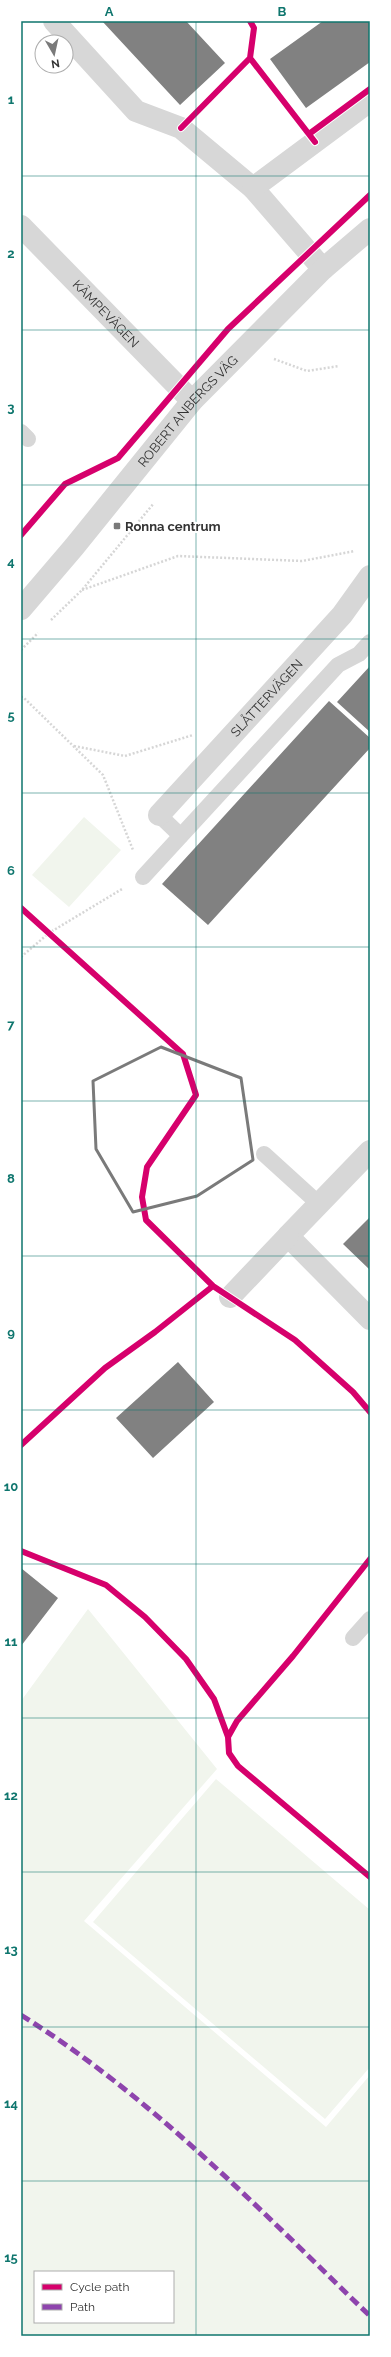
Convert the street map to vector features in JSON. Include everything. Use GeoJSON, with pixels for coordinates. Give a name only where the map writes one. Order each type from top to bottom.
{"type":"FeatureCollection","features":[{"type":"Feature","properties":{"kind":"street"},"geometry":{"type":"LineString","coordinates":[[54,21],[136,111],[181,128],[253,188],[323,269]]}},
{"type":"Feature","properties":{"kind":"street"},"geometry":{"type":"LineString","coordinates":[[253,188],[370,101]]}},
{"type":"Feature","properties":{"kind":"street","name":"KÄMPEVÄGEN"},"geometry":{"type":"LineString","coordinates":[[21,226],[192,400]]}},
{"type":"Feature","properties":{"kind":"street","name":"ROBERT ANBERGS VÄG"},"geometry":{"type":"LineString","coordinates":[[21,609],[74,547],[192,400],[249,341],[323,269],[370,229]]}},
{"type":"Feature","properties":{"kind":"street","name":"SLÅTTERVÄGEN"},"geometry":{"type":"LineString","coordinates":[[159,816],[342,615],[370,576]]}},
{"type":"Feature","properties":{"kind":"street"},"geometry":{"type":"LineString","coordinates":[[230,1298],[370,1151]]}},
{"type":"Feature","properties":{"kind":"street"},"geometry":{"type":"LineString","coordinates":[[288,1236],[370,1319]]}},
{"type":"Feature","properties":{"kind":"lane"},"geometry":{"type":"LineString","coordinates":[[143,877],[338,665],[359,654],[370,642]]}},
{"type":"Feature","properties":{"kind":"lane"},"geometry":{"type":"LineString","coordinates":[[159,816],[181,836]]}},
{"type":"Feature","properties":{"kind":"lane"},"geometry":{"type":"LineString","coordinates":[[264,1154],[319,1204]]}},
{"type":"Feature","properties":{"kind":"lane"},"geometry":{"type":"LineString","coordinates":[[354,1638],[370,1619]]}},
{"type":"Feature","properties":{"kind":"path"},"geometry":{"type":"LineString","coordinates":[[249,341],[276,361],[307,371],[339,366]]}},
{"type":"Feature","properties":{"kind":"path"},"geometry":{"type":"LineString","coordinates":[[49,623],[82,590],[154,503]]}},
{"type":"Feature","properties":{"kind":"path"},"geometry":{"type":"LineString","coordinates":[[82,590],[178,556],[302,561],[362,550]]}},
{"type":"Feature","properties":{"kind":"path"},"geometry":{"type":"LineString","coordinates":[[21,650],[43,628]]}},
{"type":"Feature","properties":{"kind":"path"},"geometry":{"type":"LineString","coordinates":[[21,697],[23,697],[103,775],[143,877],[49,933],[21,957]]}},
{"type":"Feature","properties":{"kind":"path"},"geometry":{"type":"LineString","coordinates":[[74,746],[126,756],[223,726],[238,729]]}},
{"type":"Feature","properties":{"kind":"path"},"geometry":{"type":"LineString","coordinates":[[44,928],[55,939]]}},
{"type":"Feature","properties":{"kind":"highlighted area"},"geometry":{"type":"Polygon","coordinates":[[[161,1047],[241,1078],[253,1160],[197,1196],[133,1212],[96,1149],[93,1081],[161,1047]]]}},
{"type":"Feature","properties":{"kind":"shaded area"},"geometry":{"type":"Polygon","coordinates":[[[84,817],[121,850],[69,907],[32,875],[84,817]]]}},
{"type":"Feature","properties":{"kind":"shaded area"},"geometry":{"type":"Polygon","coordinates":[[[88,1609],[217,1769],[84,1921],[326,2127],[370,2075],[370,2336],[21,2336],[21,1701],[88,1609]]]}},
{"type":"Feature","properties":{"kind":"shaded area"},"geometry":{"type":"Polygon","coordinates":[[[216,1779],[370,1910],[370,2067],[325,2119],[93,1922],[216,1779]]]}},
{"type":"Feature","properties":{"kind":"building"},"geometry":{"type":"Polygon","coordinates":[[[102,21],[186,21],[225,63],[180,105],[102,21]]]}},
{"type":"Feature","properties":{"kind":"building"},"geometry":{"type":"Polygon","coordinates":[[[323,21],[370,21],[370,62],[306,108],[270,59],[323,21]]]}},
{"type":"Feature","properties":{"kind":"building"},"geometry":{"type":"Polygon","coordinates":[[[370,666],[370,732],[337,702],[370,666]]]}},
{"type":"Feature","properties":{"kind":"building"},"geometry":{"type":"Polygon","coordinates":[[[329,701],[370,738],[370,748],[208,925],[162,884],[329,701]]]}},
{"type":"Feature","properties":{"kind":"building"},"geometry":{"type":"Polygon","coordinates":[[[370,1217],[370,1270],[343,1244],[370,1217]]]}},
{"type":"Feature","properties":{"kind":"building"},"geometry":{"type":"Polygon","coordinates":[[[178,1362],[214,1402],[153,1458],[116,1418],[178,1362]]]}},
{"type":"Feature","properties":{"kind":"building"},"geometry":{"type":"Polygon","coordinates":[[[21,1568],[58,1598],[21,1646],[21,1568]]]}},
{"type":"Feature","properties":{"kind":"marked path"},"geometry":{"type":"LineString","coordinates":[[21,2015],[69,2047],[160,2118],[246,2196],[370,2316]]}},
{"type":"Feature","properties":{"kind":"cycle path"},"geometry":{"type":"LineString","coordinates":[[250,21],[254,28],[250,58],[315,142]]}},
{"type":"Feature","properties":{"kind":"cycle path"},"geometry":{"type":"LineString","coordinates":[[181,128],[250,58]]}},
{"type":"Feature","properties":{"kind":"cycle path"},"geometry":{"type":"LineString","coordinates":[[309,134],[370,89]]}},
{"type":"Feature","properties":{"kind":"cycle path"},"geometry":{"type":"LineString","coordinates":[[21,535],[65,484],[118,458],[228,329],[370,195]]}},
{"type":"Feature","properties":{"kind":"cycle path"},"geometry":{"type":"LineString","coordinates":[[21,908],[183,1054],[196,1095],[147,1167],[142,1197],[146,1220],[213,1286],[295,1340],[353,1392],[370,1412]]}},
{"type":"Feature","properties":{"kind":"cycle path"},"geometry":{"type":"LineString","coordinates":[[21,1445],[105,1368],[155,1332],[213,1286]]}},
{"type":"Feature","properties":{"kind":"cycle path"},"geometry":{"type":"LineString","coordinates":[[21,1551],[106,1585],[145,1617],[186,1659],[214,1699],[228,1737]]}},
{"type":"Feature","properties":{"kind":"cycle path"},"geometry":{"type":"LineString","coordinates":[[370,1559],[293,1656],[237,1721],[228,1737],[229,1753],[238,1766],[370,1877]]}},
{"type":"Feature","properties":{"kind":"place","name":"Ronna centrum"},"geometry":{"type":"Point","coordinates":[117,526]}}]}
